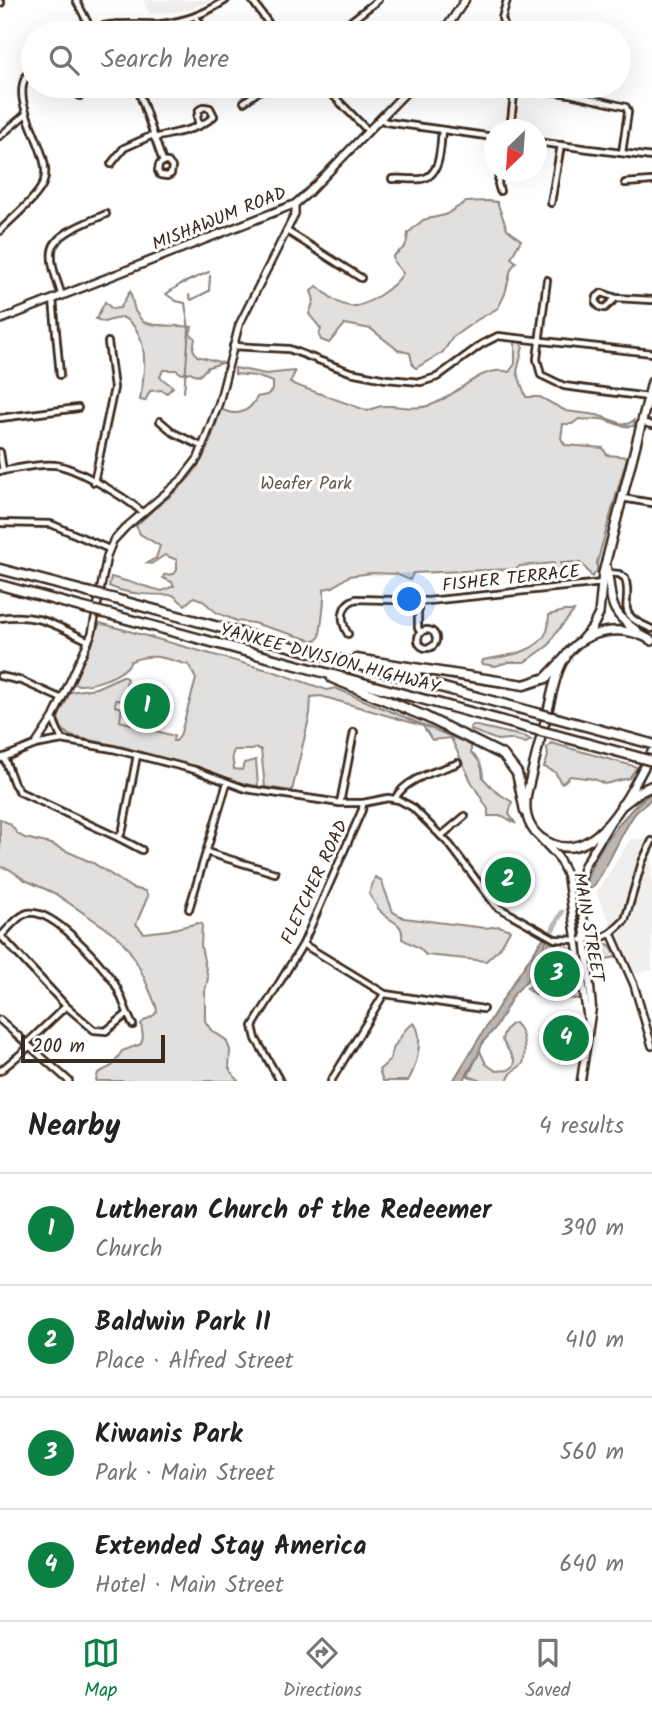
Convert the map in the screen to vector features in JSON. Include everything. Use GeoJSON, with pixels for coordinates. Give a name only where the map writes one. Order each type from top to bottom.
{"type":"FeatureCollection","features":[{"type":"Feature","properties":{"kind":"highway","name":"YANKEE DIVISION HIGHWAY"},"geometry":{"type":"LineString","coordinates":[[0,569],[652,744]]}},
{"type":"Feature","properties":{"kind":"highway","name":"YANKEE DIVISION HIGHWAY"},"geometry":{"type":"LineString","coordinates":[[0,585],[652,761]]}},
{"type":"Feature","properties":{"kind":"highway"},"geometry":{"type":"LineString","coordinates":[[299,649],[519,684],[534,683],[546,678],[565,658]]}},
{"type":"Feature","properties":{"kind":"highway"},"geometry":{"type":"LineString","coordinates":[[300,666],[396,704],[499,753],[512,763],[517,773],[525,811]]}},
{"type":"Feature","properties":{"kind":"highway"},"geometry":{"type":"LineString","coordinates":[[622,806],[639,792],[652,786]]}},
{"type":"Feature","properties":{"kind":"main road"},"geometry":{"type":"LineString","coordinates":[[452,21],[465,0]]}},
{"type":"Feature","properties":{"kind":"main road","name":"MISHAWUM ROAD"},"geometry":{"type":"LineString","coordinates":[[0,320],[295,204],[401,98]]}},
{"type":"Feature","properties":{"kind":"main road"},"geometry":{"type":"LineString","coordinates":[[652,382],[605,570],[598,617],[592,628],[565,658],[556,678],[532,769],[525,811],[529,824],[538,835],[559,846],[580,845],[594,838],[622,806],[652,752]]}},
{"type":"Feature","properties":{"kind":"main road"},"geometry":{"type":"LineString","coordinates":[[605,583],[619,615],[629,626],[650,640]]}},
{"type":"Feature","properties":{"kind":"main road"},"geometry":{"type":"LineString","coordinates":[[576,645],[597,634],[613,630],[630,632],[650,640]]}},
{"type":"Feature","properties":{"kind":"main road","name":"MAIN STREET"},"geometry":{"type":"LineString","coordinates":[[581,1081],[592,1003],[580,896],[581,873],[614,817]]}},
{"type":"Feature","properties":{"kind":"main road","name":"MAIN STREET"},"geometry":{"type":"LineString","coordinates":[[538,835],[558,857],[567,875],[589,1033]]}},
{"type":"Feature","properties":{"kind":"street"},"geometry":{"type":"LineString","coordinates":[[76,0],[87,21]]}},
{"type":"Feature","properties":{"kind":"street"},"geometry":{"type":"LineString","coordinates":[[177,21],[196,17],[226,0]]}},
{"type":"Feature","properties":{"kind":"street"},"geometry":{"type":"LineString","coordinates":[[252,0],[267,21]]}},
{"type":"Feature","properties":{"kind":"street"},"geometry":{"type":"LineString","coordinates":[[351,21],[378,0]]}},
{"type":"Feature","properties":{"kind":"street"},"geometry":{"type":"LineString","coordinates":[[503,21],[507,0]]}},
{"type":"Feature","properties":{"kind":"street"},"geometry":{"type":"LineString","coordinates":[[196,17],[198,21]]}},
{"type":"Feature","properties":{"kind":"street"},"geometry":{"type":"LineString","coordinates":[[0,231],[39,191],[45,178],[44,166],[22,98]]}},
{"type":"Feature","properties":{"kind":"street"},"geometry":{"type":"LineString","coordinates":[[141,98],[163,162]]}},
{"type":"Feature","properties":{"kind":"street"},"geometry":{"type":"LineString","coordinates":[[244,102],[250,98]]}},
{"type":"Feature","properties":{"kind":"street"},"geometry":{"type":"LineString","coordinates":[[336,98],[369,131]]}},
{"type":"Feature","properties":{"kind":"street"},"geometry":{"type":"LineString","coordinates":[[511,119],[514,98]]}},
{"type":"Feature","properties":{"kind":"street"},"geometry":{"type":"LineString","coordinates":[[587,98],[626,107],[628,110],[622,153]]}},
{"type":"Feature","properties":{"kind":"street"},"geometry":{"type":"LineString","coordinates":[[111,164],[125,147],[154,136],[199,126],[214,117],[214,111],[204,107],[199,110],[199,126]]}},
{"type":"Feature","properties":{"kind":"street"},"geometry":{"type":"LineString","coordinates":[[0,136],[26,114]]}},
{"type":"Feature","properties":{"kind":"street"},"geometry":{"type":"LineString","coordinates":[[381,119],[386,122],[484,135]]}},
{"type":"Feature","properties":{"kind":"street"},"geometry":{"type":"LineString","coordinates":[[392,179],[420,179],[431,174],[438,162],[442,130]]}},
{"type":"Feature","properties":{"kind":"street"},"geometry":{"type":"LineString","coordinates":[[547,143],[652,157]]}},
{"type":"Feature","properties":{"kind":"street"},"geometry":{"type":"LineString","coordinates":[[551,203],[561,145]]}},
{"type":"Feature","properties":{"kind":"street"},"geometry":{"type":"LineString","coordinates":[[625,183],[652,181]]}},
{"type":"Feature","properties":{"kind":"street"},"geometry":{"type":"LineString","coordinates":[[498,182],[500,191]]}},
{"type":"Feature","properties":{"kind":"street"},"geometry":{"type":"LineString","coordinates":[[35,745],[62,699],[89,641],[96,619],[109,549],[121,531],[181,480],[203,447],[224,386],[242,318],[296,212],[295,204]]}},
{"type":"Feature","properties":{"kind":"street"},"geometry":{"type":"LineString","coordinates":[[62,296],[51,255],[54,244],[60,237],[106,214]]}},
{"type":"Feature","properties":{"kind":"street"},"geometry":{"type":"LineString","coordinates":[[286,231],[361,278]]}},
{"type":"Feature","properties":{"kind":"street"},"geometry":{"type":"LineString","coordinates":[[547,280],[538,369],[541,375],[568,387],[648,397]]}},
{"type":"Feature","properties":{"kind":"street"},"geometry":{"type":"LineString","coordinates":[[616,298],[652,300]]}},
{"type":"Feature","properties":{"kind":"street"},"geometry":{"type":"LineString","coordinates":[[53,299],[60,375]]}},
{"type":"Feature","properties":{"kind":"street"},"geometry":{"type":"LineString","coordinates":[[233,346],[289,349],[351,372],[378,378],[421,382],[437,377],[494,337],[505,335],[652,353]]}},
{"type":"Feature","properties":{"kind":"street"},"geometry":{"type":"LineString","coordinates":[[94,482],[114,388],[108,342]]}},
{"type":"Feature","properties":{"kind":"street"},"geometry":{"type":"LineString","coordinates":[[0,418],[78,408]]}},
{"type":"Feature","properties":{"kind":"street"},"geometry":{"type":"LineString","coordinates":[[160,421],[174,433],[203,447]]}},
{"type":"Feature","properties":{"kind":"street"},"geometry":{"type":"LineString","coordinates":[[642,422],[652,425]]}},
{"type":"Feature","properties":{"kind":"street"},"geometry":{"type":"LineString","coordinates":[[0,452],[1,471],[55,465],[76,471],[143,513]]}},
{"type":"Feature","properties":{"kind":"street"},"geometry":{"type":"LineString","coordinates":[[622,498],[652,503]]}},
{"type":"Feature","properties":{"kind":"street"},"geometry":{"type":"LineString","coordinates":[[0,523],[51,524],[109,549]]}},
{"type":"Feature","properties":{"kind":"street"},"geometry":{"type":"LineString","coordinates":[[605,570],[625,578],[628,612],[636,621],[652,629]]}},
{"type":"Feature","properties":{"kind":"street","name":"FISHER TERRACE"},"geometry":{"type":"LineString","coordinates":[[348,634],[343,610],[351,600],[362,598],[418,601],[605,583]]}},
{"type":"Feature","properties":{"kind":"street","name":"FISHER TERRACE"},"geometry":{"type":"LineString","coordinates":[[418,601],[418,628],[421,633]]}},
{"type":"Feature","properties":{"kind":"street"},"geometry":{"type":"LineString","coordinates":[[0,618],[22,616],[40,619],[62,626],[89,641]]}},
{"type":"Feature","properties":{"kind":"street","name":"FISHER TERRACE"},"geometry":{"type":"LineString","coordinates":[[427,631],[434,634],[436,640],[433,646],[427,648],[421,645],[418,639],[421,633],[427,631]]}},
{"type":"Feature","properties":{"kind":"street"},"geometry":{"type":"LineString","coordinates":[[0,676],[22,681],[62,699]]}},
{"type":"Feature","properties":{"kind":"street"},"geometry":{"type":"LineString","coordinates":[[52,718],[62,740]]}},
{"type":"Feature","properties":{"kind":"street"},"geometry":{"type":"LineString","coordinates":[[340,803],[354,732]]}},
{"type":"Feature","properties":{"kind":"street"},"geometry":{"type":"LineString","coordinates":[[142,850],[20,792],[2,758],[35,745],[62,740],[198,771],[242,788],[340,803],[395,799],[412,807],[441,836],[496,906],[555,939],[586,939],[611,933],[625,920],[642,863],[652,841]]}},
{"type":"Feature","properties":{"kind":"street"},"geometry":{"type":"LineString","coordinates":[[119,838],[137,755]]}},
{"type":"Feature","properties":{"kind":"street"},"geometry":{"type":"LineString","coordinates":[[395,799],[409,784],[458,763]]}},
{"type":"Feature","properties":{"kind":"street"},"geometry":{"type":"LineString","coordinates":[[189,909],[227,783]]}},
{"type":"Feature","properties":{"kind":"street","name":"FLETCHER ROAD"},"geometry":{"type":"LineString","coordinates":[[280,1081],[256,1039],[253,1027],[303,944],[363,803]]}},
{"type":"Feature","properties":{"kind":"street"},"geometry":{"type":"LineString","coordinates":[[441,836],[466,816]]}},
{"type":"Feature","properties":{"kind":"street"},"geometry":{"type":"LineString","coordinates":[[206,852],[275,873]]}},
{"type":"Feature","properties":{"kind":"street"},"geometry":{"type":"LineString","coordinates":[[127,1014],[108,1030],[94,1030],[66,1006],[0,936],[29,913],[43,916],[60,925],[113,981],[133,1025]]}},
{"type":"Feature","properties":{"kind":"street"},"geometry":{"type":"LineString","coordinates":[[611,933],[634,985],[652,1046]]}},
{"type":"Feature","properties":{"kind":"street"},"geometry":{"type":"LineString","coordinates":[[303,944],[384,994],[483,1009]]}},
{"type":"Feature","properties":{"kind":"street"},"geometry":{"type":"LineString","coordinates":[[331,1081],[384,994]]}},
{"type":"Feature","properties":{"kind":"street"},"geometry":{"type":"LineString","coordinates":[[0,1071],[66,1006]]}},
{"type":"Feature","properties":{"kind":"street"},"geometry":{"type":"LineString","coordinates":[[0,1020],[69,1081]]}},
{"type":"Feature","properties":{"kind":"shaded area"},"geometry":{"type":"Polygon","coordinates":[[[143,0],[213,0],[189,10],[150,14],[143,0]]]}},
{"type":"Feature","properties":{"kind":"shaded area"},"geometry":{"type":"Polygon","coordinates":[[[652,795],[649,801],[636,812],[628,824],[592,888],[587,888],[587,878],[592,866],[609,837],[631,810],[652,795]]]}},
{"type":"Feature","properties":{"kind":"shaded area"},"geometry":{"type":"Polygon","coordinates":[[[652,833],[652,970],[635,973],[596,893],[631,838],[647,840],[652,833]]]}},
{"type":"Feature","properties":{"kind":"shaded area"},"geometry":{"type":"Polygon","coordinates":[[[544,937],[547,939],[535,972],[514,994],[496,1027],[483,1042],[463,1081],[453,1081],[513,983],[544,937]]]}},
{"type":"Feature","properties":{"kind":"green space"},"geometry":{"type":"Polygon","coordinates":[[[466,202],[497,202],[507,229],[521,240],[511,258],[516,262],[511,269],[505,294],[498,308],[453,337],[443,352],[416,368],[410,353],[398,350],[371,329],[345,324],[329,343],[321,340],[321,329],[309,314],[314,300],[311,291],[317,286],[344,305],[363,304],[387,290],[403,273],[394,262],[393,256],[405,247],[408,233],[423,220],[445,215],[466,202]]]}},
{"type":"Feature","properties":{"kind":"green space"},"geometry":{"type":"Polygon","coordinates":[[[130,291],[135,311],[143,322],[192,327],[190,334],[195,338],[193,349],[197,356],[223,363],[208,367],[199,376],[190,372],[182,374],[176,370],[163,370],[160,377],[173,387],[167,393],[161,390],[150,391],[145,401],[140,400],[144,354],[138,332],[122,317],[104,322],[96,319],[105,302],[112,309],[120,308],[130,291]]]}},
{"type":"Feature","properties":{"kind":"green space","name":"Weafer Park"},"geometry":{"type":"Polygon","coordinates":[[[517,339],[523,346],[517,372],[526,397],[540,397],[566,411],[597,415],[620,423],[628,424],[634,420],[634,426],[618,425],[600,419],[579,419],[572,424],[563,424],[561,438],[565,445],[603,448],[607,455],[627,457],[597,571],[592,577],[581,563],[574,562],[561,563],[560,577],[556,583],[553,581],[554,563],[520,566],[516,569],[413,573],[410,580],[396,574],[349,576],[333,587],[324,589],[320,636],[317,640],[237,621],[217,613],[202,600],[194,597],[185,605],[173,595],[133,593],[109,586],[111,577],[162,591],[174,586],[163,578],[164,575],[174,574],[177,560],[165,555],[151,564],[147,563],[156,558],[160,546],[140,534],[136,526],[195,471],[208,446],[221,409],[232,413],[242,412],[250,407],[257,397],[267,395],[273,389],[273,382],[256,376],[235,374],[235,368],[266,374],[294,371],[290,383],[368,411],[383,406],[415,408],[441,401],[469,382],[489,373],[509,372],[515,364],[517,339]]]}},
{"type":"Feature","properties":{"kind":"green space"},"geometry":{"type":"Polygon","coordinates":[[[574,611],[549,645],[531,658],[524,662],[495,666],[482,664],[483,660],[519,653],[536,645],[547,631],[549,615],[574,611]]]}},
{"type":"Feature","properties":{"kind":"green space"},"geometry":{"type":"Polygon","coordinates":[[[100,623],[275,672],[327,690],[335,688],[471,745],[471,753],[480,764],[483,778],[495,791],[512,802],[509,814],[516,824],[503,816],[488,816],[488,809],[472,783],[451,738],[432,740],[423,726],[321,696],[311,697],[310,714],[292,791],[265,787],[261,750],[257,748],[234,750],[232,756],[234,769],[242,770],[244,763],[256,760],[258,786],[239,783],[196,766],[70,736],[62,729],[58,718],[70,692],[96,688],[123,676],[127,679],[123,701],[116,700],[115,706],[122,708],[120,721],[174,736],[173,741],[176,741],[180,736],[196,679],[189,665],[160,657],[147,657],[131,661],[121,671],[105,680],[73,684],[100,623]]]}},
{"type":"Feature","properties":{"kind":"green space"},"geometry":{"type":"Polygon","coordinates":[[[473,725],[531,740],[526,743],[510,739],[497,740],[471,730],[473,725]]]}},
{"type":"Feature","properties":{"kind":"green space"},"geometry":{"type":"Polygon","coordinates":[[[551,743],[637,767],[629,778],[605,784],[594,779],[570,776],[561,783],[555,772],[544,767],[548,756],[547,748],[551,743]]]}},
{"type":"Feature","properties":{"kind":"green space"},"geometry":{"type":"Polygon","coordinates":[[[0,819],[25,838],[51,844],[93,863],[132,888],[145,891],[148,896],[136,924],[144,933],[202,924],[201,947],[208,978],[205,1021],[211,1030],[226,1040],[230,1050],[229,1068],[238,1081],[96,1081],[98,1073],[112,1066],[122,1051],[141,1044],[141,1024],[155,1014],[156,1006],[135,959],[116,935],[54,893],[25,880],[9,869],[0,867],[0,819]]]}},
{"type":"Feature","properties":{"kind":"green space"},"geometry":{"type":"Polygon","coordinates":[[[375,877],[381,880],[393,912],[404,918],[485,928],[499,926],[510,930],[500,948],[486,961],[426,955],[402,939],[400,926],[383,914],[369,894],[375,877]]]}},
{"type":"Feature","properties":{"kind":"green space"},"geometry":{"type":"Polygon","coordinates":[[[549,942],[571,950],[581,999],[544,997],[527,988],[534,984],[549,942]]]}},
{"type":"Feature","properties":{"kind":"green space"},"geometry":{"type":"Polygon","coordinates":[[[607,944],[617,957],[591,962],[590,952],[593,946],[607,944]]]}},
{"type":"Feature","properties":{"kind":"green space"},"geometry":{"type":"Polygon","coordinates":[[[414,1023],[419,1044],[408,1081],[383,1081],[379,1070],[389,1061],[394,1047],[406,1029],[414,1023]]]}},
{"type":"Feature","properties":{"kind":"green space"},"geometry":{"type":"Polygon","coordinates":[[[515,1023],[524,1042],[523,1064],[512,1072],[507,1081],[482,1081],[468,1076],[480,1051],[486,1064],[496,1071],[508,1070],[514,1066],[515,1061],[502,1040],[506,1030],[515,1023]]]}},
{"type":"Feature","properties":{"kind":"waterway"},"geometry":{"type":"LineString","coordinates":[[184,392],[189,329],[185,303],[166,294],[209,272]]}},
{"type":"Feature","properties":{"kind":"waterway"},"geometry":{"type":"LineString","coordinates":[[189,295],[191,300],[209,291],[210,276]]}},
{"type":"Feature","properties":{"kind":"waterway"},"geometry":{"type":"LineString","coordinates":[[553,929],[562,912]]}},
{"type":"Feature","properties":{"kind":"place","name":"Lutheran Church of the Redeemer"},"geometry":{"type":"Point","coordinates":[147,706]}},
{"type":"Feature","properties":{"kind":"place","name":"Baldwin Park II"},"geometry":{"type":"Point","coordinates":[508,880]}},
{"type":"Feature","properties":{"kind":"place","name":"Kiwanis Park"},"geometry":{"type":"Point","coordinates":[557,974]}},
{"type":"Feature","properties":{"kind":"place","name":"Extended Stay America"},"geometry":{"type":"Point","coordinates":[566,1038]}}]}
